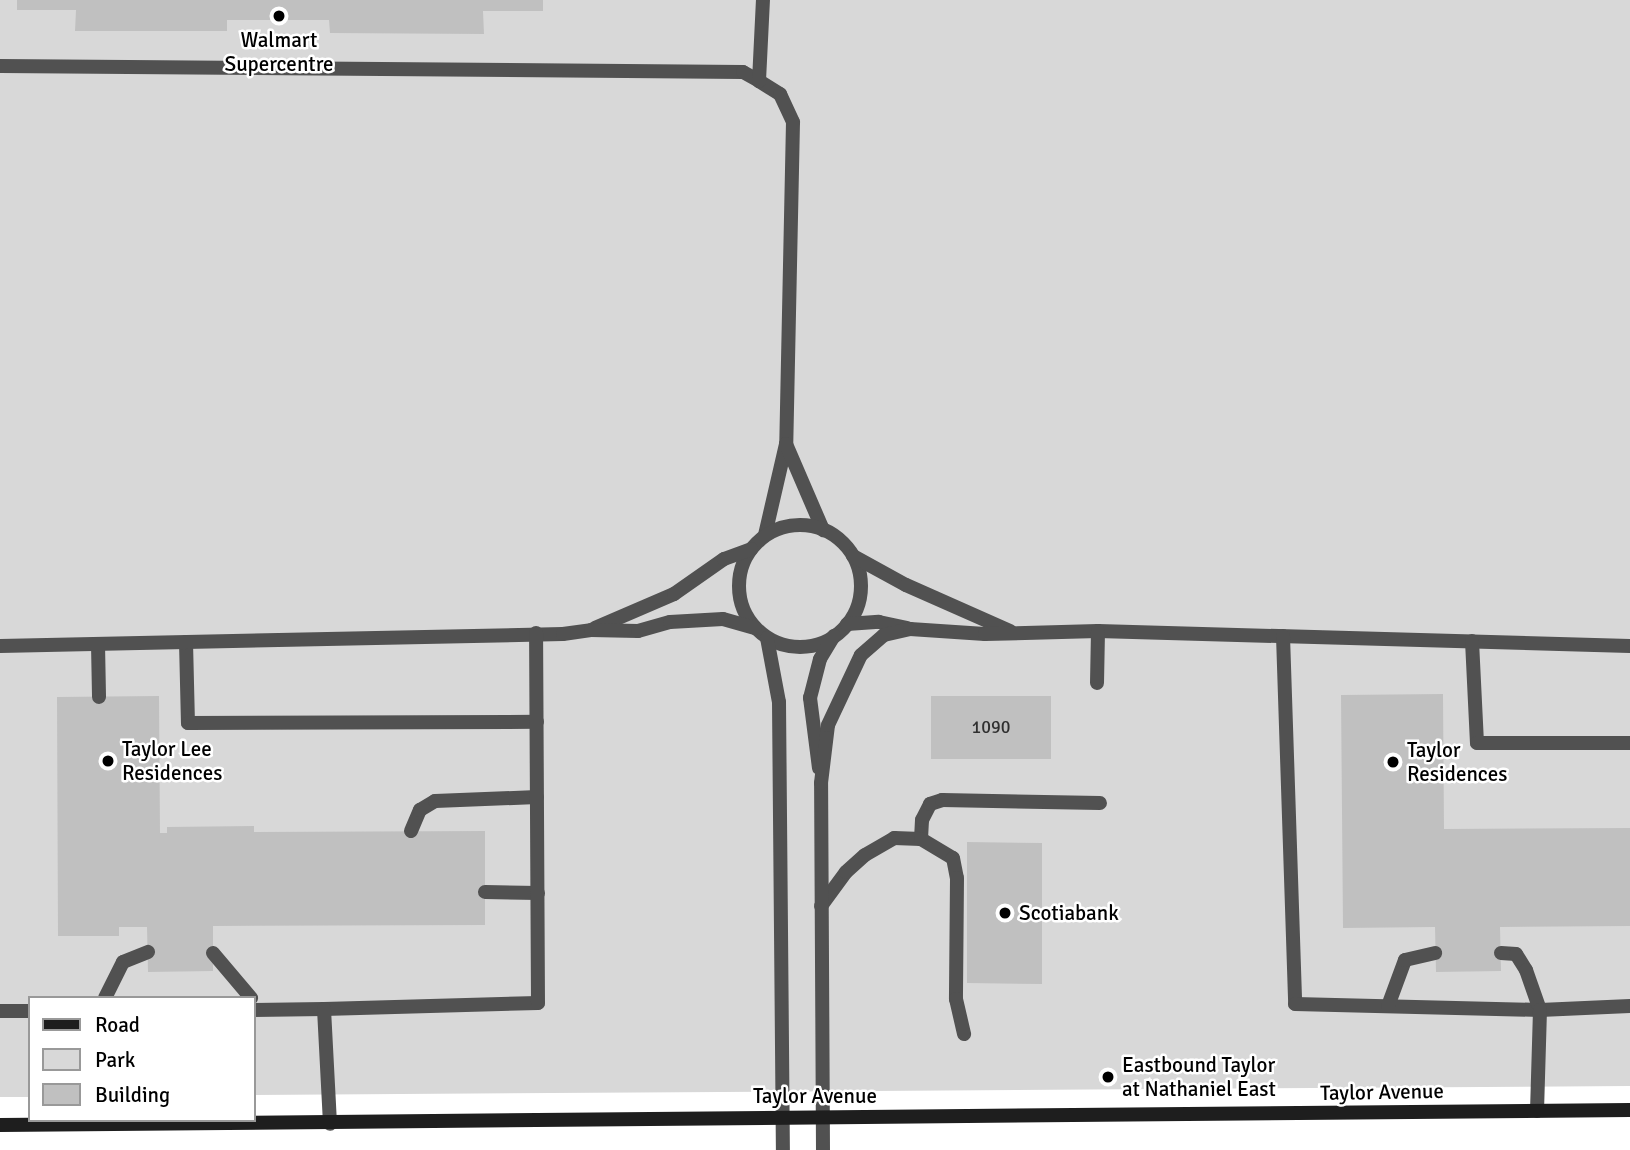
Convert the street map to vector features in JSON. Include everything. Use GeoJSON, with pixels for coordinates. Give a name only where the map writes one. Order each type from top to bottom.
{"type":"FeatureCollection","features":[{"type":"Feature","properties":{"kind":"main road","name":"Taylor Avenue"},"geometry":{"type":"LineString","coordinates":[[0,1125],[1630,1111]]}},
{"type":"Feature","properties":{"kind":"lane"},"geometry":{"type":"LineString","coordinates":[[759,81],[763,0]]}},
{"type":"Feature","properties":{"kind":"lane"},"geometry":{"type":"LineString","coordinates":[[0,66],[743,72],[759,81],[780,94],[793,122],[786,444],[765,535]]}},
{"type":"Feature","properties":{"kind":"lane"},"geometry":{"type":"LineString","coordinates":[[786,444],[823,530]]}},
{"type":"Feature","properties":{"kind":"lane"},"geometry":{"type":"LineString","coordinates":[[821,783],[810,698],[820,659],[834,636],[854,614],[860,595],[860,575],[853,556],[841,541],[823,530],[794,526],[765,535],[751,549],[741,567],[738,587],[742,607],[755,628],[767,638],[785,646],[806,647],[834,636]]}},
{"type":"Feature","properties":{"kind":"lane"},"geometry":{"type":"LineString","coordinates":[[591,630],[674,594],[724,559],[751,549]]}},
{"type":"Feature","properties":{"kind":"lane"},"geometry":{"type":"LineString","coordinates":[[853,556],[906,585],[1011,631]]}},
{"type":"Feature","properties":{"kind":"lane"},"geometry":{"type":"LineString","coordinates":[[0,646],[591,630],[638,631],[670,622],[723,619],[755,628]]}},
{"type":"Feature","properties":{"kind":"lane"},"geometry":{"type":"LineString","coordinates":[[847,624],[879,622],[910,629],[985,634],[1011,631],[1098,631],[1630,646]]}},
{"type":"Feature","properties":{"kind":"lane"},"geometry":{"type":"LineString","coordinates":[[823,1150],[821,783],[828,725],[861,655],[884,635],[910,629]]}},
{"type":"Feature","properties":{"kind":"lane"},"geometry":{"type":"LineString","coordinates":[[1097,683],[1098,631]]}},
{"type":"Feature","properties":{"kind":"lane"},"geometry":{"type":"LineString","coordinates":[[256,1004],[324,1009],[538,1003],[536,633]]}},
{"type":"Feature","properties":{"kind":"lane"},"geometry":{"type":"LineString","coordinates":[[1283,636],[1295,1004],[1540,1010],[1630,1006]]}},
{"type":"Feature","properties":{"kind":"lane"},"geometry":{"type":"LineString","coordinates":[[767,638],[779,702],[783,1150]]}},
{"type":"Feature","properties":{"kind":"lane"},"geometry":{"type":"LineString","coordinates":[[1472,641],[1477,743],[1630,743]]}},
{"type":"Feature","properties":{"kind":"lane"},"geometry":{"type":"LineString","coordinates":[[186,642],[188,723],[537,722]]}},
{"type":"Feature","properties":{"kind":"lane"},"geometry":{"type":"LineString","coordinates":[[98,644],[99,697]]}},
{"type":"Feature","properties":{"kind":"lane"},"geometry":{"type":"LineString","coordinates":[[411,831],[420,810],[435,801],[537,797]]}},
{"type":"Feature","properties":{"kind":"lane"},"geometry":{"type":"LineString","coordinates":[[921,839],[922,820],[930,804],[942,800],[1100,803]]}},
{"type":"Feature","properties":{"kind":"lane"},"geometry":{"type":"LineString","coordinates":[[821,905],[846,872],[865,855],[894,838],[921,839],[953,859],[957,878],[956,999],[964,1034]]}},
{"type":"Feature","properties":{"kind":"lane"},"geometry":{"type":"LineString","coordinates":[[485,892],[538,893]]}},
{"type":"Feature","properties":{"kind":"lane"},"geometry":{"type":"LineString","coordinates":[[106,996],[123,962],[148,953]]}},
{"type":"Feature","properties":{"kind":"lane"},"geometry":{"type":"LineString","coordinates":[[213,953],[248,996]]}},
{"type":"Feature","properties":{"kind":"lane"},"geometry":{"type":"LineString","coordinates":[[1388,1006],[1405,960],[1435,953]]}},
{"type":"Feature","properties":{"kind":"lane"},"geometry":{"type":"LineString","coordinates":[[1501,954],[1516,954],[1526,970],[1540,1010],[1537,1111]]}},
{"type":"Feature","properties":{"kind":"lane"},"geometry":{"type":"LineString","coordinates":[[324,1009],[330,1124]]}},
{"type":"Feature","properties":{"kind":"lane"},"geometry":{"type":"LineString","coordinates":[[0,1011],[28,1011]]}},
{"type":"Feature","properties":{"kind":"green space"},"geometry":{"type":"Polygon","coordinates":[[[0,0],[1630,0],[1630,1086],[256,1095],[256,996],[28,996],[28,1097],[0,1097],[0,0]]]}},
{"type":"Feature","properties":{"kind":"building","name":"Walmart Supercentre"},"geometry":{"type":"Polygon","coordinates":[[[17,0],[543,0],[543,11],[483,11],[484,34],[330,33],[329,20],[227,20],[227,31],[75,31],[76,10],[17,10],[17,0]]]}},
{"type":"Feature","properties":{"kind":"building","name":"Taylor Residences"},"geometry":{"type":"Polygon","coordinates":[[[1443,694],[1444,829],[1630,828],[1630,926],[1500,927],[1501,971],[1436,972],[1435,927],[1343,928],[1341,695],[1443,694]]]}},
{"type":"Feature","properties":{"kind":"building","name":"Taylor Lee Residences"},"geometry":{"type":"Polygon","coordinates":[[[159,696],[160,833],[167,833],[167,827],[254,826],[254,832],[485,831],[485,925],[213,926],[213,971],[148,972],[147,927],[119,927],[119,936],[58,936],[57,697],[159,696]]]}},
{"type":"Feature","properties":{"kind":"building"},"geometry":{"type":"Polygon","coordinates":[[[931,696],[1051,696],[1051,759],[931,759],[931,696]]]}},
{"type":"Feature","properties":{"kind":"building","name":"Scotiabank"},"geometry":{"type":"Polygon","coordinates":[[[967,842],[1042,843],[1042,984],[967,983],[967,842]]]}},
{"type":"Feature","properties":{"kind":"place","name":"Walmart Supercentre"},"geometry":{"type":"Point","coordinates":[279,16]}},
{"type":"Feature","properties":{"kind":"place","name":"Taylor Lee Residences"},"geometry":{"type":"Point","coordinates":[108,761]}},
{"type":"Feature","properties":{"kind":"place","name":"Taylor Residences"},"geometry":{"type":"Point","coordinates":[1393,762]}},
{"type":"Feature","properties":{"kind":"place","name":"Scotiabank"},"geometry":{"type":"Point","coordinates":[1005,913]}},
{"type":"Feature","properties":{"kind":"place","name":"Eastbound Taylor at Nathaniel East"},"geometry":{"type":"Point","coordinates":[1108,1077]}}]}
